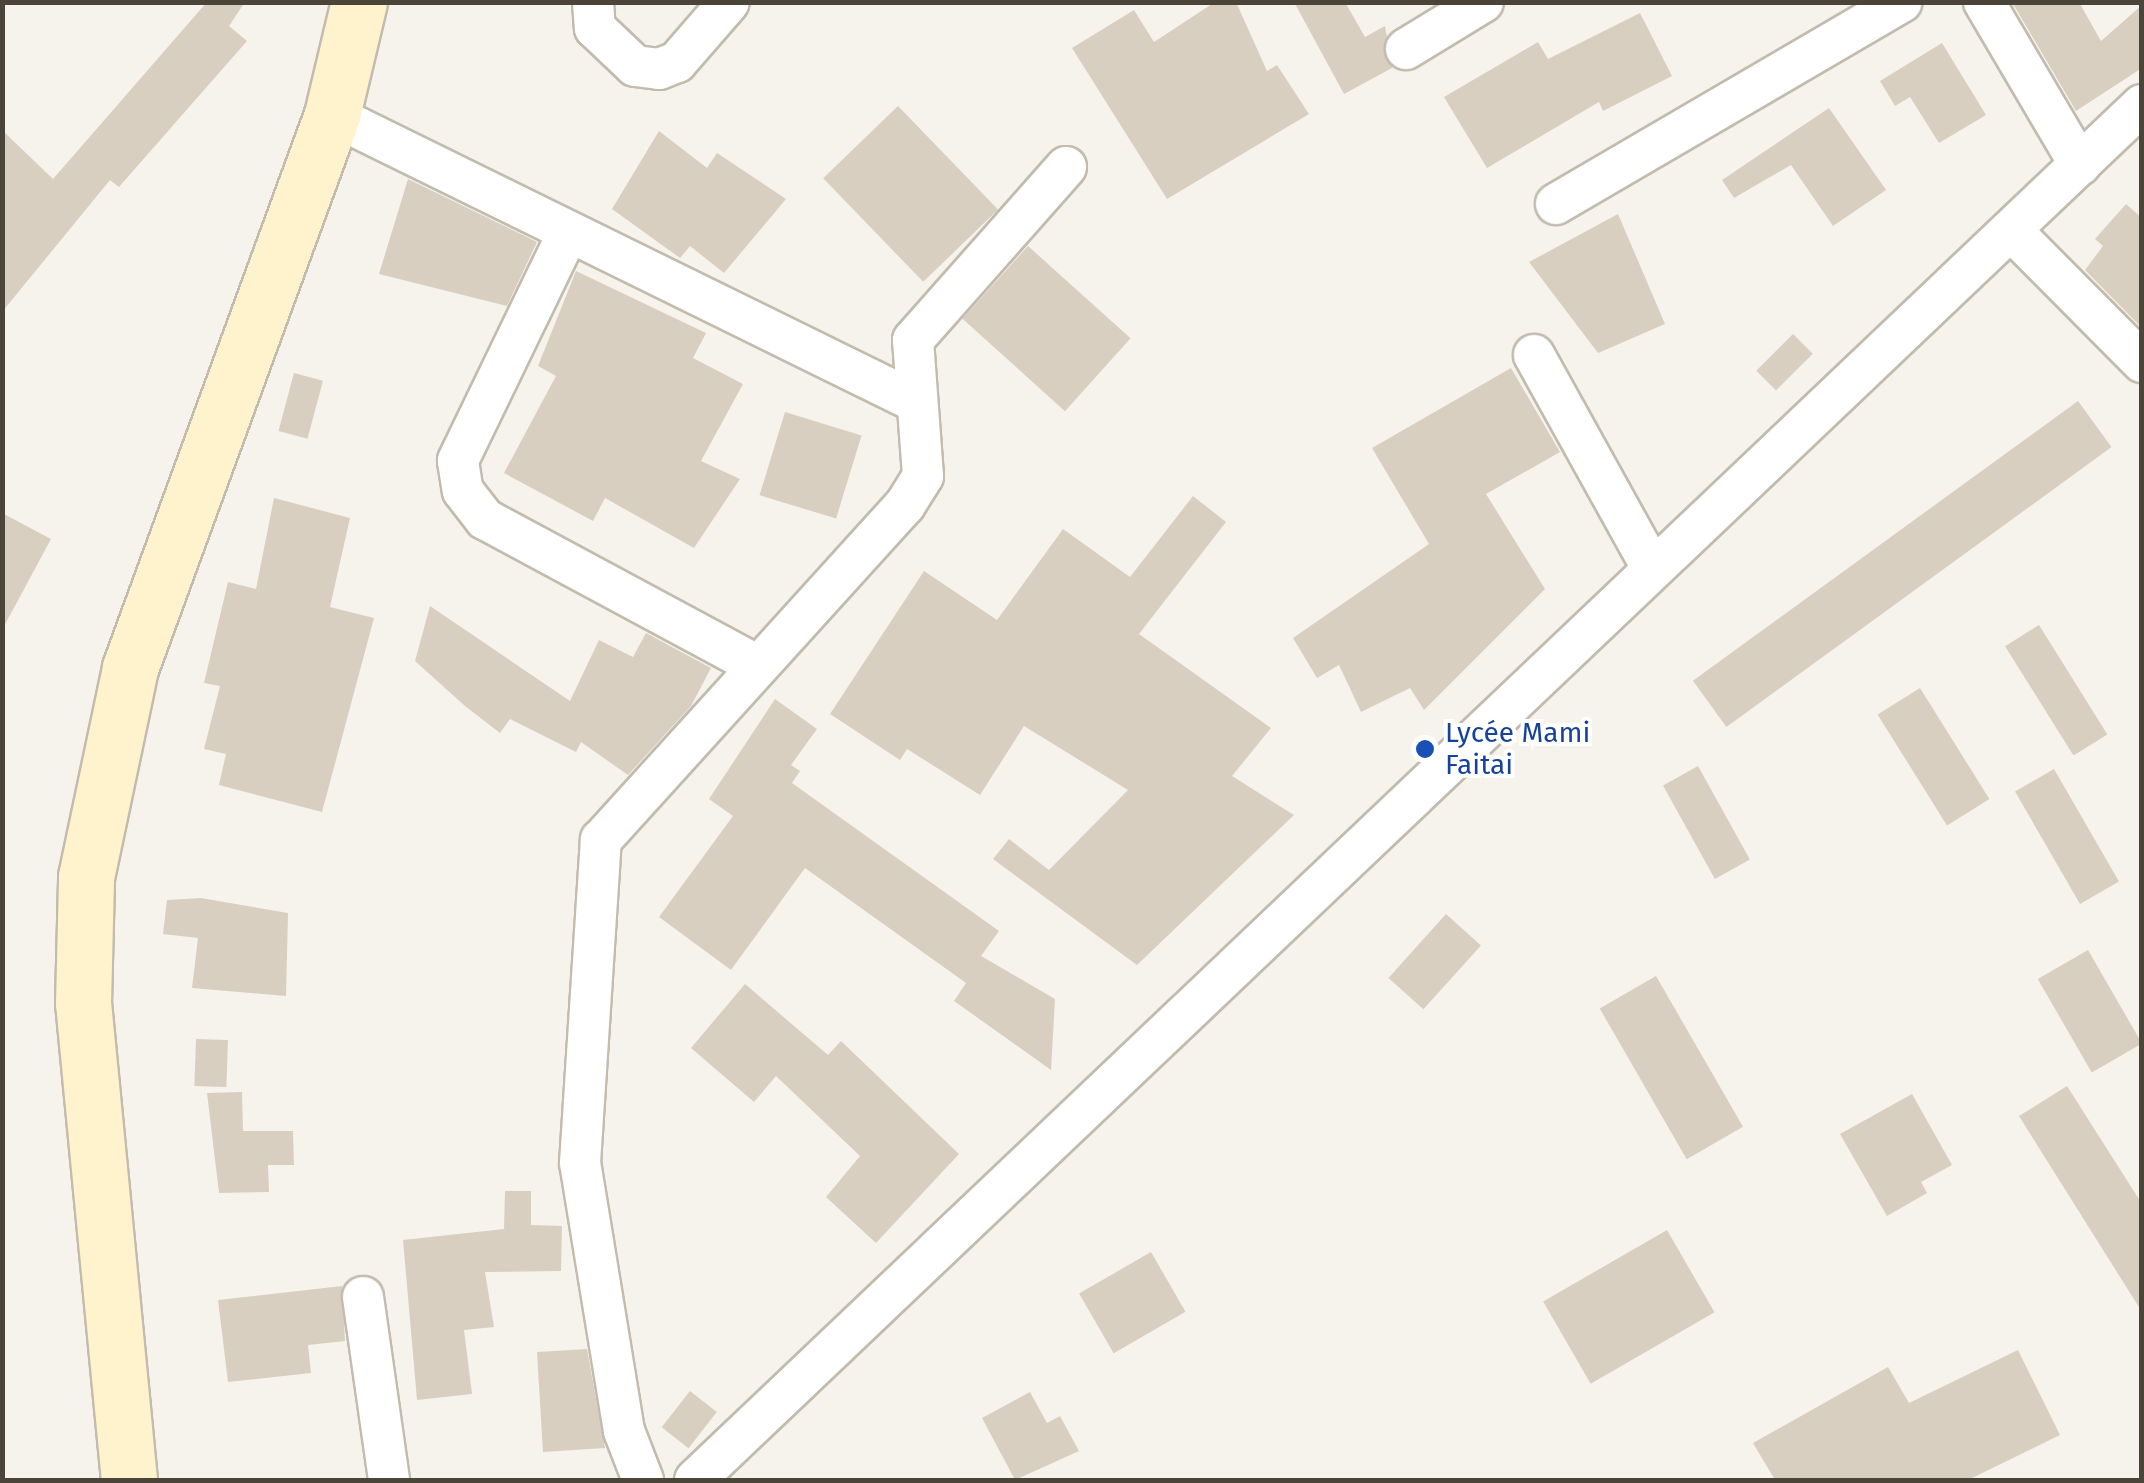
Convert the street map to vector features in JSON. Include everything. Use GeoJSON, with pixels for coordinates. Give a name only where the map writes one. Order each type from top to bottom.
{"type":"FeatureCollection","features":[{"type":"Feature","properties":{"kind":"main road"},"geometry":{"type":"LineString","coordinates":[[130,1480],[82,1003],[86,876],[130,668],[332,115],[359,2]]}},
{"type":"Feature","properties":{"kind":"street"},"geometry":{"type":"LineString","coordinates":[[593,2],[594,28],[635,66],[659,69],[677,62],[728,2]]}},
{"type":"Feature","properties":{"kind":"street"},"geometry":{"type":"LineString","coordinates":[[1406,49],[1482,2]]}},
{"type":"Feature","properties":{"kind":"street"},"geometry":{"type":"LineString","coordinates":[[1556,204],[1901,2]]}},
{"type":"Feature","properties":{"kind":"street"},"geometry":{"type":"LineString","coordinates":[[1984,2],[2080,165]]}},
{"type":"Feature","properties":{"kind":"street"},"geometry":{"type":"LineString","coordinates":[[695,1480],[2142,105]]}},
{"type":"Feature","properties":{"kind":"street"},"geometry":{"type":"LineString","coordinates":[[332,115],[914,401]]}},
{"type":"Feature","properties":{"kind":"street"},"geometry":{"type":"LineString","coordinates":[[643,1480],[624,1430],[580,1163],[598,854],[617,812],[758,666],[923,476],[914,401],[913,340],[1066,167]]}},
{"type":"Feature","properties":{"kind":"street"},"geometry":{"type":"LineString","coordinates":[[2011,230],[2142,362]]}},
{"type":"Feature","properties":{"kind":"street"},"geometry":{"type":"LineString","coordinates":[[568,232],[458,461],[463,491],[485,519],[758,666]]}},
{"type":"Feature","properties":{"kind":"street"},"geometry":{"type":"LineString","coordinates":[[1534,355],[1652,568]]}},
{"type":"Feature","properties":{"kind":"street"},"geometry":{"type":"LineString","coordinates":[[363,1297],[389,1480]]}},
{"type":"Feature","properties":{"kind":"building"},"geometry":{"type":"Polygon","coordinates":[[[207,2],[245,2],[229,26],[247,41],[119,187],[110,180],[2,312],[2,130],[53,179],[207,2]]]}},
{"type":"Feature","properties":{"kind":"building"},"geometry":{"type":"Polygon","coordinates":[[[1215,2],[1236,2],[1267,71],[1277,65],[1309,114],[1167,199],[1072,48],[1134,10],[1154,42],[1215,2]]]}},
{"type":"Feature","properties":{"kind":"building"},"geometry":{"type":"Polygon","coordinates":[[[1294,2],[1345,2],[1365,37],[1385,26],[1392,68],[1344,94],[1294,2]]]}},
{"type":"Feature","properties":{"kind":"building"},"geometry":{"type":"Polygon","coordinates":[[[2012,2],[2079,2],[2101,41],[2142,5],[2142,68],[2076,111],[2012,2]]]}},
{"type":"Feature","properties":{"kind":"building"},"geometry":{"type":"Polygon","coordinates":[[[1640,13],[1672,76],[1603,111],[1599,102],[1487,168],[1444,97],[1538,42],[1548,59],[1640,13]]]}},
{"type":"Feature","properties":{"kind":"building"},"geometry":{"type":"Polygon","coordinates":[[[1942,43],[1986,115],[1939,143],[1910,97],[1895,106],[1880,81],[1942,43]]]}},
{"type":"Feature","properties":{"kind":"building"},"geometry":{"type":"Polygon","coordinates":[[[898,106],[998,210],[923,282],[823,178],[898,106]]]}},
{"type":"Feature","properties":{"kind":"building"},"geometry":{"type":"Polygon","coordinates":[[[1829,108],[1886,190],[1833,226],[1791,165],[1734,198],[1722,180],[1829,108]]]}},
{"type":"Feature","properties":{"kind":"building"},"geometry":{"type":"Polygon","coordinates":[[[659,131],[707,168],[717,153],[786,199],[724,273],[690,246],[680,258],[612,209],[659,131]]]}},
{"type":"Feature","properties":{"kind":"building"},"geometry":{"type":"Polygon","coordinates":[[[408,179],[537,242],[507,306],[379,274],[408,179]]]}},
{"type":"Feature","properties":{"kind":"building"},"geometry":{"type":"Polygon","coordinates":[[[2126,204],[2142,218],[2140,326],[2085,270],[2103,246],[2095,239],[2126,204]]]}},
{"type":"Feature","properties":{"kind":"building"},"geometry":{"type":"Polygon","coordinates":[[[1618,214],[1665,324],[1598,353],[1529,262],[1618,214]]]}},
{"type":"Feature","properties":{"kind":"building"},"geometry":{"type":"Polygon","coordinates":[[[1028,246],[1131,338],[1065,411],[962,319],[1028,246]]]}},
{"type":"Feature","properties":{"kind":"building"},"geometry":{"type":"Polygon","coordinates":[[[576,271],[706,333],[693,358],[743,384],[701,461],[740,479],[694,548],[605,498],[593,521],[504,473],[556,376],[538,366],[576,271]]]}},
{"type":"Feature","properties":{"kind":"building"},"geometry":{"type":"Polygon","coordinates":[[[1793,334],[1813,354],[1776,391],[1756,371],[1793,334]]]}},
{"type":"Feature","properties":{"kind":"building"},"geometry":{"type":"Polygon","coordinates":[[[1511,368],[1560,452],[1486,494],[1545,589],[1424,710],[1410,688],[1361,712],[1339,665],[1317,678],[1293,638],[1429,544],[1372,448],[1511,368]]]}},
{"type":"Feature","properties":{"kind":"building"},"geometry":{"type":"Polygon","coordinates":[[[294,373],[323,381],[307,439],[278,431],[294,373]]]}},
{"type":"Feature","properties":{"kind":"building"},"geometry":{"type":"Polygon","coordinates":[[[2078,401],[2112,447],[1726,727],[1693,681],[2078,401]]]}},
{"type":"Feature","properties":{"kind":"building"},"geometry":{"type":"Polygon","coordinates":[[[785,412],[862,435],[836,519],[760,495],[785,412]]]}},
{"type":"Feature","properties":{"kind":"building"},"geometry":{"type":"Polygon","coordinates":[[[1193,496],[1226,522],[1139,634],[1271,728],[1232,776],[1294,815],[1137,965],[993,859],[1009,839],[1049,870],[1128,790],[1024,726],[980,795],[907,749],[900,760],[830,714],[924,571],[997,620],[1063,529],[1130,577],[1193,496]]]}},
{"type":"Feature","properties":{"kind":"building"},"geometry":{"type":"Polygon","coordinates":[[[274,498],[350,518],[330,607],[374,618],[322,812],[219,785],[226,754],[204,749],[220,686],[204,683],[228,582],[256,589],[274,498]]]}},
{"type":"Feature","properties":{"kind":"building"},"geometry":{"type":"Polygon","coordinates":[[[2,513],[51,539],[2,630],[2,513]]]}},
{"type":"Feature","properties":{"kind":"building"},"geometry":{"type":"Polygon","coordinates":[[[430,606],[570,701],[599,640],[633,657],[646,633],[711,668],[691,706],[628,775],[581,742],[576,752],[510,719],[500,733],[465,706],[415,661],[430,606]]]}},
{"type":"Feature","properties":{"kind":"building"},"geometry":{"type":"Polygon","coordinates":[[[2039,625],[2107,734],[2073,756],[2005,646],[2039,625]]]}},
{"type":"Feature","properties":{"kind":"building"},"geometry":{"type":"Polygon","coordinates":[[[1920,688],[1989,799],[1947,826],[1878,714],[1920,688]]]}},
{"type":"Feature","properties":{"kind":"building"},"geometry":{"type":"Polygon","coordinates":[[[775,699],[817,729],[791,765],[800,771],[792,783],[999,931],[981,956],[1055,999],[1051,1070],[954,1001],[966,983],[805,868],[731,970],[659,917],[733,816],[709,799],[775,699]]]}},
{"type":"Feature","properties":{"kind":"building"},"geometry":{"type":"Polygon","coordinates":[[[1698,766],[1750,860],[1715,879],[1663,785],[1698,766]]]}},
{"type":"Feature","properties":{"kind":"building"},"geometry":{"type":"Polygon","coordinates":[[[2054,769],[2119,882],[2080,904],[2015,792],[2054,769]]]}},
{"type":"Feature","properties":{"kind":"building"},"geometry":{"type":"Polygon","coordinates":[[[201,898],[288,913],[286,996],[192,988],[198,938],[163,934],[167,900],[201,898]]]}},
{"type":"Feature","properties":{"kind":"building"},"geometry":{"type":"Polygon","coordinates":[[[1446,914],[1481,945],[1423,1009],[1388,978],[1446,914]]]}},
{"type":"Feature","properties":{"kind":"building"},"geometry":{"type":"Polygon","coordinates":[[[2088,950],[2142,1044],[2092,1073],[2038,979],[2088,950]]]}},
{"type":"Feature","properties":{"kind":"building"},"geometry":{"type":"Polygon","coordinates":[[[1656,976],[1743,1127],[1687,1159],[1600,1009],[1656,976]]]}},
{"type":"Feature","properties":{"kind":"building"},"geometry":{"type":"Polygon","coordinates":[[[745,984],[828,1055],[841,1041],[959,1154],[876,1243],[826,1197],[860,1156],[776,1076],[754,1102],[691,1048],[745,984]]]}},
{"type":"Feature","properties":{"kind":"building"},"geometry":{"type":"Polygon","coordinates":[[[196,1039],[228,1040],[226,1087],[194,1086],[196,1039]]]}},
{"type":"Feature","properties":{"kind":"building"},"geometry":{"type":"Polygon","coordinates":[[[2067,1086],[2142,1204],[2142,1312],[2019,1116],[2067,1086]]]}},
{"type":"Feature","properties":{"kind":"building"},"geometry":{"type":"Polygon","coordinates":[[[242,1092],[243,1131],[293,1131],[294,1165],[268,1165],[269,1192],[219,1193],[207,1093],[242,1092]]]}},
{"type":"Feature","properties":{"kind":"building"},"geometry":{"type":"Polygon","coordinates":[[[1912,1094],[1952,1165],[1921,1182],[1927,1193],[1887,1216],[1840,1134],[1912,1094]]]}},
{"type":"Feature","properties":{"kind":"building"},"geometry":{"type":"Polygon","coordinates":[[[505,1191],[531,1191],[531,1225],[562,1226],[561,1271],[485,1272],[494,1327],[464,1330],[472,1394],[417,1400],[403,1240],[504,1229],[505,1191]]]}},
{"type":"Feature","properties":{"kind":"building"},"geometry":{"type":"Polygon","coordinates":[[[1667,1230],[1714,1312],[1591,1384],[1543,1302],[1667,1230]]]}},
{"type":"Feature","properties":{"kind":"building"},"geometry":{"type":"Polygon","coordinates":[[[1151,1252],[1186,1312],[1114,1353],[1079,1294],[1151,1252]]]}},
{"type":"Feature","properties":{"kind":"building"},"geometry":{"type":"Polygon","coordinates":[[[342,1286],[345,1341],[308,1345],[311,1373],[228,1382],[218,1300],[342,1286]]]}},
{"type":"Feature","properties":{"kind":"building"},"geometry":{"type":"Polygon","coordinates":[[[587,1349],[605,1448],[543,1452],[537,1352],[587,1349]]]}},
{"type":"Feature","properties":{"kind":"building"},"geometry":{"type":"Polygon","coordinates":[[[2018,1350],[2060,1435],[1968,1480],[1775,1480],[1753,1443],[1888,1367],[1909,1403],[2018,1350]]]}},
{"type":"Feature","properties":{"kind":"building"},"geometry":{"type":"Polygon","coordinates":[[[690,1391],[717,1412],[688,1448],[662,1427],[690,1391]]]}},
{"type":"Feature","properties":{"kind":"building"},"geometry":{"type":"Polygon","coordinates":[[[1030,1392],[1047,1423],[1060,1416],[1079,1451],[1015,1480],[982,1418],[1030,1392]]]}},
{"type":"Feature","properties":{"kind":"place","name":"Lycée Mami Faitai"},"geometry":{"type":"Point","coordinates":[1425,749]}}]}
